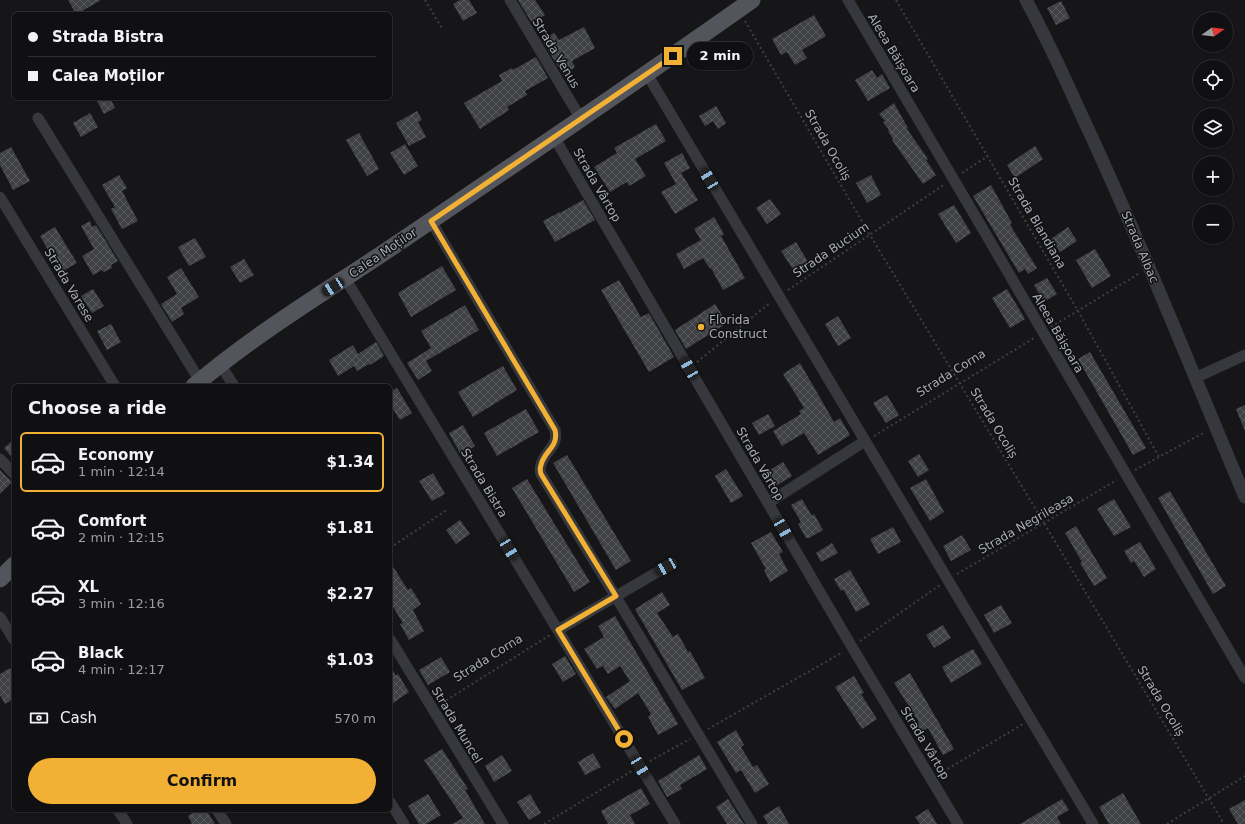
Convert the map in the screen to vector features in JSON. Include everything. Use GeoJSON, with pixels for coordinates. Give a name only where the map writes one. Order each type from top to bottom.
{"type":"FeatureCollection","features":[{"type":"Feature","properties":{"kind":"main road","name":"Calea Moților"},"geometry":{"type":"LineString","coordinates":[[197,384],[220,364],[255,338],[581,119],[752,0]]}},
{"type":"Feature","properties":{"kind":"main road"},"geometry":{"type":"LineString","coordinates":[[1,577],[12,567]]}},
{"type":"Feature","properties":{"kind":"street","name":"Strada Venus"},"geometry":{"type":"LineString","coordinates":[[510,0],[581,119]]}},
{"type":"Feature","properties":{"kind":"street","name":"Aleea Băișoara"},"geometry":{"type":"LineString","coordinates":[[848,0],[954,178],[1125,476],[1245,678]]}},
{"type":"Feature","properties":{"kind":"street","name":"Strada Albac"},"geometry":{"type":"LineString","coordinates":[[1026,0],[1040,26],[1101,156],[1245,497]]}},
{"type":"Feature","properties":{"kind":"street"},"geometry":{"type":"LineString","coordinates":[[647,74],[1093,824]]}},
{"type":"Feature","properties":{"kind":"street"},"geometry":{"type":"LineString","coordinates":[[38,118],[197,384]]}},
{"type":"Feature","properties":{"kind":"street","name":"Strada Vârtop"},"geometry":{"type":"LineString","coordinates":[[554,137],[852,647],[958,824]]}},
{"type":"Feature","properties":{"kind":"street","name":"Strada Varese"},"geometry":{"type":"LineString","coordinates":[[0,197],[114,384]]}},
{"type":"Feature","properties":{"kind":"street"},"geometry":{"type":"LineString","coordinates":[[431,221],[555,430],[557,437],[540,466],[541,474],[616,596],[752,824]]}},
{"type":"Feature","properties":{"kind":"street","name":"Strada Bistra"},"geometry":{"type":"LineString","coordinates":[[346,278],[675,824]]}},
{"type":"Feature","properties":{"kind":"street"},"geometry":{"type":"LineString","coordinates":[[1195,378],[1245,355]]}},
{"type":"Feature","properties":{"kind":"street"},"geometry":{"type":"LineString","coordinates":[[220,364],[233,384]]}},
{"type":"Feature","properties":{"kind":"street"},"geometry":{"type":"LineString","coordinates":[[768,503],[865,441]]}},
{"type":"Feature","properties":{"kind":"street"},"geometry":{"type":"LineString","coordinates":[[0,459],[12,472]]}},
{"type":"Feature","properties":{"kind":"street"},"geometry":{"type":"LineString","coordinates":[[558,630],[666,567]]}},
{"type":"Feature","properties":{"kind":"street"},"geometry":{"type":"LineString","coordinates":[[0,617],[12,637]]}},
{"type":"Feature","properties":{"kind":"street","name":"Strada Muncel"},"geometry":{"type":"LineString","coordinates":[[392,642],[503,824]]}},
{"type":"Feature","properties":{"kind":"street"},"geometry":{"type":"LineString","coordinates":[[392,805],[404,824]]}},
{"type":"Feature","properties":{"kind":"street"},"geometry":{"type":"LineString","coordinates":[[119,812],[127,824]]}},
{"type":"Feature","properties":{"kind":"street"},"geometry":{"type":"LineString","coordinates":[[218,812],[226,824]]}},
{"type":"Feature","properties":{"kind":"path"},"geometry":{"type":"LineString","coordinates":[[425,0],[443,30]]}},
{"type":"Feature","properties":{"kind":"path","name":"Strada Blandiana"},"geometry":{"type":"LineString","coordinates":[[896,0],[1078,311],[1159,457]]}},
{"type":"Feature","properties":{"kind":"path","name":"Strada Ocoliș"},"geometry":{"type":"LineString","coordinates":[[738,10],[870,235],[1224,824]]}},
{"type":"Feature","properties":{"kind":"path","name":"Strada Bucium"},"geometry":{"type":"LineString","coordinates":[[689,368],[779,296],[988,156]]}},
{"type":"Feature","properties":{"kind":"path","name":"Strada Corna"},"geometry":{"type":"LineString","coordinates":[[865,441],[1149,267]]}},
{"type":"Feature","properties":{"kind":"path","name":"Strada Negrileasa"},"geometry":{"type":"LineString","coordinates":[[852,647],[948,580],[1125,476],[1215,426]]}},
{"type":"Feature","properties":{"kind":"path"},"geometry":{"type":"LineString","coordinates":[[392,547],[448,509]]}},
{"type":"Feature","properties":{"kind":"path","name":"Strada Corna"},"geometry":{"type":"LineString","coordinates":[[432,709],[558,630]]}},
{"type":"Feature","properties":{"kind":"path"},"geometry":{"type":"LineString","coordinates":[[931,779],[1030,719]]}},
{"type":"Feature","properties":{"kind":"path"},"geometry":{"type":"LineString","coordinates":[[1167,824],[1245,776]]}},
{"type":"Feature","properties":{"kind":"building"},"geometry":{"type":"Polygon","coordinates":[[[68,0],[101,0],[80,12],[75,12],[68,0]]]}},
{"type":"Feature","properties":{"kind":"building"},"geometry":{"type":"Polygon","coordinates":[[[460,0],[469,0],[477,13],[463,21],[453,4],[460,0]]]}},
{"type":"Feature","properties":{"kind":"building"},"geometry":{"type":"Polygon","coordinates":[[[518,0],[535,0],[545,15],[532,23],[518,0]]]}},
{"type":"Feature","properties":{"kind":"building"},"geometry":{"type":"Polygon","coordinates":[[[1061,1],[1070,18],[1056,25],[1047,8],[1061,1]]]}},
{"type":"Feature","properties":{"kind":"building"},"geometry":{"type":"Polygon","coordinates":[[[814,15],[826,36],[802,50],[807,58],[795,65],[787,52],[781,55],[772,39],[814,15]]]}},
{"type":"Feature","properties":{"kind":"building"},"geometry":{"type":"Polygon","coordinates":[[[584,27],[595,48],[572,61],[575,67],[563,75],[542,40],[554,33],[559,40],[584,27]]]}},
{"type":"Feature","properties":{"kind":"building"},"geometry":{"type":"Polygon","coordinates":[[[536,57],[548,78],[525,91],[527,95],[507,107],[509,110],[480,129],[464,103],[502,81],[499,75],[512,68],[513,70],[536,57]]]}},
{"type":"Feature","properties":{"kind":"building"},"geometry":{"type":"Polygon","coordinates":[[[872,70],[877,78],[882,74],[890,88],[868,101],[855,80],[872,70]]]}},
{"type":"Feature","properties":{"kind":"building"},"geometry":{"type":"Polygon","coordinates":[[[111,100],[115,108],[104,114],[97,101],[111,100]]]}},
{"type":"Feature","properties":{"kind":"building"},"geometry":{"type":"Polygon","coordinates":[[[894,103],[908,128],[907,129],[928,159],[926,160],[936,175],[923,184],[892,140],[893,139],[888,131],[889,130],[883,122],[885,121],[879,114],[894,103]]]}},
{"type":"Feature","properties":{"kind":"building"},"geometry":{"type":"Polygon","coordinates":[[[716,106],[726,123],[718,129],[713,121],[705,126],[699,116],[716,106]]]}},
{"type":"Feature","properties":{"kind":"building"},"geometry":{"type":"Polygon","coordinates":[[[417,111],[422,120],[418,122],[426,137],[409,146],[396,123],[417,111]]]}},
{"type":"Feature","properties":{"kind":"building"},"geometry":{"type":"Polygon","coordinates":[[[90,113],[98,127],[81,137],[73,123],[90,113]]]}},
{"type":"Feature","properties":{"kind":"building"},"geometry":{"type":"Polygon","coordinates":[[[656,124],[666,141],[635,159],[646,176],[629,186],[627,182],[610,192],[594,167],[617,153],[614,148],[656,124]]]}},
{"type":"Feature","properties":{"kind":"building"},"geometry":{"type":"Polygon","coordinates":[[[359,133],[379,169],[367,176],[346,140],[359,133]]]}},
{"type":"Feature","properties":{"kind":"building"},"geometry":{"type":"Polygon","coordinates":[[[405,144],[418,166],[404,175],[390,153],[405,144]]]}},
{"type":"Feature","properties":{"kind":"building"},"geometry":{"type":"Polygon","coordinates":[[[1035,146],[1043,159],[1015,178],[1007,165],[1035,146]]]}},
{"type":"Feature","properties":{"kind":"building"},"geometry":{"type":"Polygon","coordinates":[[[11,147],[30,181],[13,190],[0,165],[0,153],[11,147]]]}},
{"type":"Feature","properties":{"kind":"building"},"geometry":{"type":"Polygon","coordinates":[[[682,153],[690,168],[681,173],[698,200],[675,214],[661,192],[676,184],[664,163],[682,153]]]}},
{"type":"Feature","properties":{"kind":"building"},"geometry":{"type":"Polygon","coordinates":[[[119,175],[127,188],[122,191],[138,221],[122,229],[111,209],[115,207],[102,185],[119,175]]]}},
{"type":"Feature","properties":{"kind":"building"},"geometry":{"type":"Polygon","coordinates":[[[871,175],[881,195],[867,203],[856,183],[871,175]]]}},
{"type":"Feature","properties":{"kind":"building"},"geometry":{"type":"Polygon","coordinates":[[[991,185],[1012,223],[1010,225],[1037,268],[1028,274],[1025,269],[1019,273],[973,196],[991,185]]]}},
{"type":"Feature","properties":{"kind":"building"},"geometry":{"type":"Polygon","coordinates":[[[770,199],[781,214],[767,224],[756,208],[770,199]]]}},
{"type":"Feature","properties":{"kind":"building"},"geometry":{"type":"Polygon","coordinates":[[[583,200],[595,220],[555,242],[543,221],[583,200]]]}},
{"type":"Feature","properties":{"kind":"building"},"geometry":{"type":"Polygon","coordinates":[[[954,205],[971,233],[956,243],[938,214],[954,205]]]}},
{"type":"Feature","properties":{"kind":"building"},"geometry":{"type":"Polygon","coordinates":[[[714,217],[724,234],[721,236],[745,278],[723,290],[711,268],[710,269],[703,258],[684,269],[676,254],[701,240],[694,229],[714,217]]]}},
{"type":"Feature","properties":{"kind":"building"},"geometry":{"type":"Polygon","coordinates":[[[90,221],[92,227],[96,225],[118,261],[111,265],[112,268],[104,272],[102,270],[93,275],[82,256],[94,249],[81,226],[90,221]]]}},
{"type":"Feature","properties":{"kind":"building"},"geometry":{"type":"Polygon","coordinates":[[[55,227],[77,263],[61,272],[40,236],[55,227]]]}},
{"type":"Feature","properties":{"kind":"building"},"geometry":{"type":"Polygon","coordinates":[[[1068,227],[1077,241],[1060,252],[1051,239],[1068,227]]]}},
{"type":"Feature","properties":{"kind":"building"},"geometry":{"type":"Polygon","coordinates":[[[195,238],[206,257],[189,266],[178,247],[195,238]]]}},
{"type":"Feature","properties":{"kind":"building"},"geometry":{"type":"Polygon","coordinates":[[[796,242],[810,265],[796,274],[781,251],[796,242]]]}},
{"type":"Feature","properties":{"kind":"building"},"geometry":{"type":"Polygon","coordinates":[[[1095,249],[1111,276],[1092,288],[1076,260],[1095,249]]]}},
{"type":"Feature","properties":{"kind":"building"},"geometry":{"type":"Polygon","coordinates":[[[244,259],[254,275],[240,283],[230,267],[244,259]]]}},
{"type":"Feature","properties":{"kind":"building"},"geometry":{"type":"Polygon","coordinates":[[[442,266],[456,290],[411,317],[398,293],[442,266]]]}},
{"type":"Feature","properties":{"kind":"building"},"geometry":{"type":"Polygon","coordinates":[[[181,268],[199,297],[181,308],[184,314],[172,322],[161,304],[177,294],[167,277],[181,268]]]}},
{"type":"Feature","properties":{"kind":"building"},"geometry":{"type":"Polygon","coordinates":[[[1047,278],[1057,294],[1044,302],[1034,285],[1047,278]]]}},
{"type":"Feature","properties":{"kind":"building"},"geometry":{"type":"Polygon","coordinates":[[[619,280],[641,317],[649,313],[674,357],[649,372],[601,290],[619,280]]]}},
{"type":"Feature","properties":{"kind":"building"},"geometry":{"type":"Polygon","coordinates":[[[93,289],[104,306],[92,313],[81,296],[93,289]]]}},
{"type":"Feature","properties":{"kind":"building"},"geometry":{"type":"Polygon","coordinates":[[[1007,289],[1025,319],[1010,328],[992,298],[1007,289]]]}},
{"type":"Feature","properties":{"kind":"building","name":"Florida Construct"},"geometry":{"type":"Polygon","coordinates":[[[715,304],[727,323],[686,349],[675,330],[715,304]]]}},
{"type":"Feature","properties":{"kind":"building"},"geometry":{"type":"Polygon","coordinates":[[[465,305],[479,330],[426,361],[432,371],[418,380],[407,363],[431,348],[421,331],[465,305]]]}},
{"type":"Feature","properties":{"kind":"building"},"geometry":{"type":"Polygon","coordinates":[[[838,316],[851,338],[838,346],[825,324],[838,316]]]}},
{"type":"Feature","properties":{"kind":"building"},"geometry":{"type":"Polygon","coordinates":[[[111,324],[121,342],[107,350],[97,331],[111,324]]]}},
{"type":"Feature","properties":{"kind":"building"},"geometry":{"type":"Polygon","coordinates":[[[376,342],[384,356],[357,371],[354,366],[338,376],[329,360],[353,345],[358,354],[376,342]]]}},
{"type":"Feature","properties":{"kind":"building"},"geometry":{"type":"Polygon","coordinates":[[[1090,352],[1146,448],[1133,455],[1078,359],[1090,352]]]}},
{"type":"Feature","properties":{"kind":"building"},"geometry":{"type":"Polygon","coordinates":[[[800,363],[834,422],[840,418],[850,435],[818,455],[804,433],[782,446],[773,431],[801,414],[799,411],[804,408],[783,374],[800,363]]]}},
{"type":"Feature","properties":{"kind":"building"},"geometry":{"type":"Polygon","coordinates":[[[503,366],[517,390],[473,417],[458,392],[503,366]]]}},
{"type":"Feature","properties":{"kind":"building"},"geometry":{"type":"Polygon","coordinates":[[[397,388],[412,413],[400,420],[392,407],[392,391],[397,388]]]}},
{"type":"Feature","properties":{"kind":"building"},"geometry":{"type":"Polygon","coordinates":[[[887,395],[899,415],[886,423],[873,403],[887,395]]]}},
{"type":"Feature","properties":{"kind":"building"},"geometry":{"type":"Polygon","coordinates":[[[1245,405],[1245,431],[1236,409],[1245,405]]]}},
{"type":"Feature","properties":{"kind":"building"},"geometry":{"type":"Polygon","coordinates":[[[526,409],[539,432],[497,456],[484,433],[526,409]]]}},
{"type":"Feature","properties":{"kind":"building"},"geometry":{"type":"Polygon","coordinates":[[[768,414],[775,426],[759,435],[752,423],[768,414]]]}},
{"type":"Feature","properties":{"kind":"building"},"geometry":{"type":"Polygon","coordinates":[[[463,425],[475,446],[461,455],[449,433],[463,425]]]}},
{"type":"Feature","properties":{"kind":"building"},"geometry":{"type":"Polygon","coordinates":[[[12,441],[12,458],[4,448],[12,441]]]}},
{"type":"Feature","properties":{"kind":"building"},"geometry":{"type":"Polygon","coordinates":[[[919,454],[929,470],[918,477],[908,461],[919,454]]]}},
{"type":"Feature","properties":{"kind":"building"},"geometry":{"type":"Polygon","coordinates":[[[567,455],[631,561],[616,570],[553,463],[567,455]]]}},
{"type":"Feature","properties":{"kind":"building"},"geometry":{"type":"Polygon","coordinates":[[[783,462],[792,476],[774,487],[765,473],[783,462]]]}},
{"type":"Feature","properties":{"kind":"building"},"geometry":{"type":"Polygon","coordinates":[[[726,469],[743,496],[731,503],[715,476],[726,469]]]}},
{"type":"Feature","properties":{"kind":"building"},"geometry":{"type":"Polygon","coordinates":[[[0,470],[12,482],[0,494],[0,470]]]}},
{"type":"Feature","properties":{"kind":"building"},"geometry":{"type":"Polygon","coordinates":[[[433,473],[445,494],[432,501],[419,481],[433,473]]]}},
{"type":"Feature","properties":{"kind":"building"},"geometry":{"type":"Polygon","coordinates":[[[527,479],[590,582],[574,592],[512,488],[527,479]]]}},
{"type":"Feature","properties":{"kind":"building"},"geometry":{"type":"Polygon","coordinates":[[[926,479],[944,512],[930,521],[910,488],[926,479]]]}},
{"type":"Feature","properties":{"kind":"building"},"geometry":{"type":"Polygon","coordinates":[[[1170,491],[1226,586],[1213,594],[1158,498],[1170,491]]]}},
{"type":"Feature","properties":{"kind":"building"},"geometry":{"type":"Polygon","coordinates":[[[802,499],[812,516],[814,514],[823,530],[809,538],[806,538],[798,524],[801,522],[791,505],[802,499]]]}},
{"type":"Feature","properties":{"kind":"building"},"geometry":{"type":"Polygon","coordinates":[[[1114,499],[1131,527],[1114,536],[1097,509],[1114,499]]]}},
{"type":"Feature","properties":{"kind":"building"},"geometry":{"type":"Polygon","coordinates":[[[460,520],[470,534],[456,544],[446,530],[460,520]]]}},
{"type":"Feature","properties":{"kind":"building"},"geometry":{"type":"Polygon","coordinates":[[[1076,526],[1107,578],[1094,586],[1080,563],[1082,562],[1065,533],[1076,526]]]}},
{"type":"Feature","properties":{"kind":"building"},"geometry":{"type":"Polygon","coordinates":[[[893,527],[901,542],[878,554],[870,539],[893,527]]]}},
{"type":"Feature","properties":{"kind":"building"},"geometry":{"type":"Polygon","coordinates":[[[771,532],[783,552],[779,554],[788,571],[770,582],[764,570],[766,569],[751,543],[771,532]]]}},
{"type":"Feature","properties":{"kind":"building"},"geometry":{"type":"Polygon","coordinates":[[[962,535],[971,550],[951,561],[943,546],[962,535]]]}},
{"type":"Feature","properties":{"kind":"building"},"geometry":{"type":"Polygon","coordinates":[[[1140,542],[1156,569],[1144,577],[1134,561],[1131,563],[1124,551],[1140,542]]]}},
{"type":"Feature","properties":{"kind":"building"},"geometry":{"type":"Polygon","coordinates":[[[832,543],[838,553],[821,562],[816,553],[832,543]]]}},
{"type":"Feature","properties":{"kind":"building"},"geometry":{"type":"Polygon","coordinates":[[[392,565],[408,590],[411,588],[421,604],[413,610],[424,631],[409,640],[400,624],[403,623],[392,605],[392,565]]]}},
{"type":"Feature","properties":{"kind":"building"},"geometry":{"type":"Polygon","coordinates":[[[850,570],[870,604],[856,612],[843,589],[841,591],[834,579],[850,570]]]}},
{"type":"Feature","properties":{"kind":"building"},"geometry":{"type":"Polygon","coordinates":[[[662,592],[670,605],[657,613],[673,637],[678,634],[688,652],[690,651],[705,678],[682,690],[635,609],[662,592]]]}},
{"type":"Feature","properties":{"kind":"building"},"geometry":{"type":"Polygon","coordinates":[[[1001,605],[1012,623],[994,633],[984,615],[1001,605]]]}},
{"type":"Feature","properties":{"kind":"building"},"geometry":{"type":"Polygon","coordinates":[[[615,616],[678,724],[658,735],[648,717],[651,714],[638,693],[615,709],[606,697],[630,681],[620,666],[608,674],[603,666],[597,669],[584,649],[604,637],[598,626],[615,616]]]}},
{"type":"Feature","properties":{"kind":"building"},"geometry":{"type":"Polygon","coordinates":[[[943,625],[951,638],[934,648],[926,635],[943,625]]]}},
{"type":"Feature","properties":{"kind":"building"},"geometry":{"type":"Polygon","coordinates":[[[973,649],[982,664],[951,683],[942,667],[973,649]]]}},
{"type":"Feature","properties":{"kind":"building"},"geometry":{"type":"Polygon","coordinates":[[[565,656],[576,674],[563,682],[552,664],[565,656]]]}},
{"type":"Feature","properties":{"kind":"building"},"geometry":{"type":"Polygon","coordinates":[[[441,657],[450,672],[428,685],[419,670],[441,657]]]}},
{"type":"Feature","properties":{"kind":"building"},"geometry":{"type":"Polygon","coordinates":[[[10,668],[12,671],[12,700],[5,704],[0,695],[0,674],[10,668]]]}},
{"type":"Feature","properties":{"kind":"building"},"geometry":{"type":"Polygon","coordinates":[[[392,669],[396,676],[398,674],[409,692],[393,703],[392,669]]]}},
{"type":"Feature","properties":{"kind":"building"},"geometry":{"type":"Polygon","coordinates":[[[910,673],[954,749],[943,755],[928,728],[920,733],[915,725],[919,722],[894,683],[910,673]]]}},
{"type":"Feature","properties":{"kind":"building"},"geometry":{"type":"Polygon","coordinates":[[[854,676],[864,693],[861,694],[877,719],[862,729],[835,687],[854,676]]]}},
{"type":"Feature","properties":{"kind":"building"},"geometry":{"type":"Polygon","coordinates":[[[736,730],[744,745],[741,747],[753,767],[757,765],[769,784],[755,793],[741,770],[736,773],[717,742],[736,730]]]}},
{"type":"Feature","properties":{"kind":"building"},"geometry":{"type":"Polygon","coordinates":[[[442,749],[468,789],[465,790],[485,824],[452,824],[463,818],[424,760],[442,749]]]}},
{"type":"Feature","properties":{"kind":"building"},"geometry":{"type":"Polygon","coordinates":[[[593,753],[601,767],[585,775],[578,762],[593,753]]]}},
{"type":"Feature","properties":{"kind":"building"},"geometry":{"type":"Polygon","coordinates":[[[502,755],[512,771],[494,782],[485,766],[502,755]]]}},
{"type":"Feature","properties":{"kind":"building"},"geometry":{"type":"Polygon","coordinates":[[[699,755],[707,769],[680,785],[682,789],[667,797],[658,781],[699,755]]]}},
{"type":"Feature","properties":{"kind":"building"},"geometry":{"type":"Polygon","coordinates":[[[641,788],[650,804],[630,815],[635,824],[608,824],[601,811],[641,788]]]}},
{"type":"Feature","properties":{"kind":"building"},"geometry":{"type":"Polygon","coordinates":[[[1123,793],[1141,824],[1109,824],[1099,807],[1123,793]]]}},
{"type":"Feature","properties":{"kind":"building"},"geometry":{"type":"Polygon","coordinates":[[[428,794],[441,815],[426,824],[419,824],[408,806],[428,794]]]}},
{"type":"Feature","properties":{"kind":"building"},"geometry":{"type":"Polygon","coordinates":[[[530,794],[541,813],[529,820],[517,802],[530,794]]]}},
{"type":"Feature","properties":{"kind":"building"},"geometry":{"type":"Polygon","coordinates":[[[728,799],[744,824],[727,824],[716,807],[728,799]]]}},
{"type":"Feature","properties":{"kind":"building"},"geometry":{"type":"Polygon","coordinates":[[[1062,799],[1069,810],[1057,817],[1061,824],[1020,824],[1062,799]]]}},
{"type":"Feature","properties":{"kind":"building"},"geometry":{"type":"Polygon","coordinates":[[[1245,800],[1245,824],[1238,824],[1229,809],[1245,800]]]}},
{"type":"Feature","properties":{"kind":"building"},"geometry":{"type":"Polygon","coordinates":[[[779,806],[789,824],[768,824],[763,816],[779,806]]]}},
{"type":"Feature","properties":{"kind":"building"},"geometry":{"type":"Polygon","coordinates":[[[928,809],[937,824],[920,824],[915,817],[928,809]]]}},
{"type":"Feature","properties":{"kind":"building"},"geometry":{"type":"Polygon","coordinates":[[[194,812],[207,812],[215,824],[192,824],[188,816],[194,812]]]}},
{"type":"Feature","properties":{"kind":"place","name":"Florida Construct"},"geometry":{"type":"Point","coordinates":[701,327]}},
{"type":"Feature","properties":{"kind":"route"},"geometry":{"type":"LineString","coordinates":[[624,739],[558,630],[616,596],[541,474],[540,466],[557,437],[555,430],[431,221],[673,56]]}}]}
